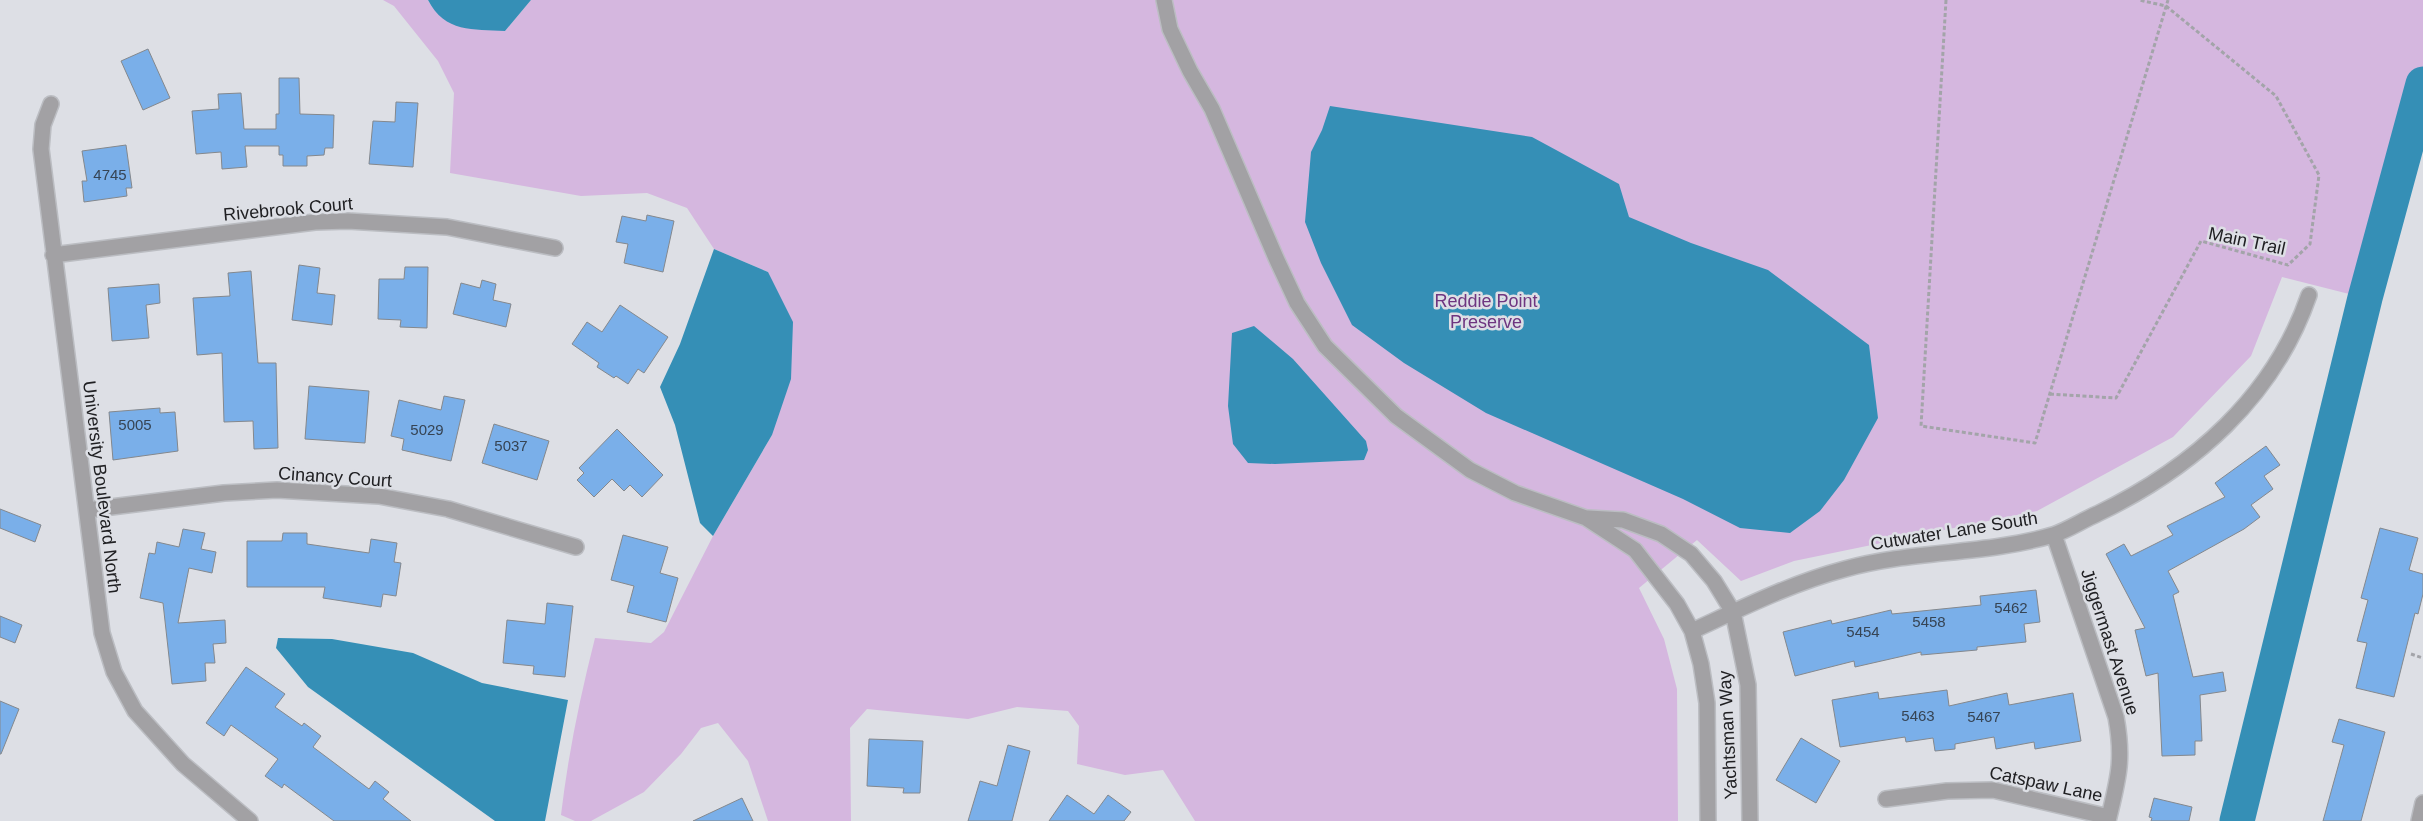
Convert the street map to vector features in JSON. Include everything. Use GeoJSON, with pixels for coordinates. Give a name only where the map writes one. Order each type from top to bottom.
{"type":"FeatureCollection","features":[{"type":"Feature","properties":{"kind":"street"},"geometry":{"type":"LineString","coordinates":[[1164,0],[1170,29],[1190,71],[1212,109],[1276,258],[1298,303],[1325,346],[1396,416],[1470,470],[1515,493],[1586,518]]}},
{"type":"Feature","properties":{"kind":"street","name":"University Boulevard North"},"geometry":{"type":"LineString","coordinates":[[50,104],[43,125],[41,149],[102,633],[114,672],[135,711],[183,764],[250,821]]}},
{"type":"Feature","properties":{"kind":"street","name":"Rivebrook Court"},"geometry":{"type":"LineString","coordinates":[[53,255],[315,222],[348,220],[447,227],[555,248]]}},
{"type":"Feature","properties":{"kind":"street","name":"Cutwater Lane South"},"geometry":{"type":"LineString","coordinates":[[1692,631],[1803,581],[1847,568],[1895,558],[1972,551],[2054,535],[2133,497],[2172,471],[2231,421],[2286,351],[2298,327],[2309,295]]}},
{"type":"Feature","properties":{"kind":"street","name":"Cinancy Court"},"geometry":{"type":"LineString","coordinates":[[87,510],[224,493],[277,490],[379,496],[448,509],[576,547]]}},
{"type":"Feature","properties":{"kind":"street","name":"Yachtsman Way"},"geometry":{"type":"LineString","coordinates":[[1586,518],[1622,520],[1661,534],[1691,554],[1714,581],[1733,612],[1748,685],[1750,821]]}},
{"type":"Feature","properties":{"kind":"street","name":"Yachtsman Way"},"geometry":{"type":"LineString","coordinates":[[1586,518],[1635,550],[1677,604],[1692,631],[1701,664],[1708,703],[1708,821]]}},
{"type":"Feature","properties":{"kind":"street","name":"Jiggermast Avenue"},"geometry":{"type":"LineString","coordinates":[[2054,535],[2116,717],[2120,738],[2120,772],[2108,819]]}},
{"type":"Feature","properties":{"kind":"street","name":"Catspaw Lane"},"geometry":{"type":"LineString","coordinates":[[1886,799],[1947,791],[1993,790],[2108,819]]}},
{"type":"Feature","properties":{"kind":"street"},"geometry":{"type":"LineString","coordinates":[[2419,821],[2423,803]]}},
{"type":"Feature","properties":{"kind":"path"},"geometry":{"type":"LineString","coordinates":[[1946,0],[1921,426],[2035,443],[2168,0]]}},
{"type":"Feature","properties":{"kind":"path","name":"Main Trail"},"geometry":{"type":"LineString","coordinates":[[2050,394],[2116,398],[2201,241],[2288,265],[2310,244],[2319,175],[2276,96],[2166,6],[2139,0]]}},
{"type":"Feature","properties":{"kind":"path"},"geometry":{"type":"LineString","coordinates":[[2411,654],[2423,658]]}},
{"type":"Feature","properties":{"kind":"green space","name":"Reddie Point Preserve"},"geometry":{"type":"Polygon","coordinates":[[[383,0],[428,0],[432,7],[505,31],[531,0],[2423,0],[2423,84],[2365,298],[2282,277],[2251,356],[2173,437],[2037,511],[1794,561],[1741,581],[1697,540],[1639,588],[1664,639],[1677,689],[1678,821],[1195,821],[1163,770],[1125,775],[1077,764],[1079,726],[1068,711],[1017,707],[968,719],[867,709],[850,728],[851,821],[768,821],[748,761],[718,723],[701,728],[681,754],[644,792],[591,821],[575,821],[561,815],[575,726],[595,638],[651,643],[664,632],[713,536],[772,435],[768,272],[714,249],[687,208],[647,193],[581,196],[450,173],[454,93],[438,61],[394,6],[383,0]]]}},
{"type":"Feature","properties":{"kind":"water"},"geometry":{"type":"Polygon","coordinates":[[[428,0],[531,0],[505,31],[471,29],[451,24],[435,11],[428,0]]]}},
{"type":"Feature","properties":{"kind":"water"},"geometry":{"type":"Polygon","coordinates":[[[1330,106],[1532,137],[1619,184],[1629,217],[1691,243],[1768,270],[1869,345],[1878,418],[1844,480],[1820,511],[1790,533],[1740,528],[1683,499],[1486,413],[1404,363],[1352,325],[1321,263],[1305,222],[1311,152],[1322,130],[1330,106]]]}},
{"type":"Feature","properties":{"kind":"water"},"geometry":{"type":"Polygon","coordinates":[[[714,249],[768,272],[793,322],[791,379],[772,435],[713,536],[700,523],[675,425],[660,387],[680,344],[714,249]]]}},
{"type":"Feature","properties":{"kind":"water"},"geometry":{"type":"Polygon","coordinates":[[[1254,326],[1293,359],[1366,441],[1368,450],[1364,460],[1275,464],[1248,463],[1233,444],[1228,406],[1232,333],[1254,326]]]}},
{"type":"Feature","properties":{"kind":"water"},"geometry":{"type":"Polygon","coordinates":[[[278,638],[332,639],[413,653],[482,683],[568,700],[545,821],[495,821],[308,687],[276,648],[278,638]]]}},
{"type":"Feature","properties":{"kind":"building"},"geometry":{"type":"Polygon","coordinates":[[[148,49],[170,98],[143,110],[121,61],[148,49]]]}},
{"type":"Feature","properties":{"kind":"building"},"geometry":{"type":"Polygon","coordinates":[[[279,78],[299,78],[300,114],[334,115],[333,148],[325,148],[324,155],[307,156],[307,166],[283,166],[283,155],[279,155],[279,146],[245,146],[247,167],[222,169],[221,152],[196,154],[192,111],[219,109],[218,94],[241,93],[244,129],[276,129],[276,114],[279,114],[279,78]]]}},
{"type":"Feature","properties":{"kind":"building"},"geometry":{"type":"Polygon","coordinates":[[[396,102],[418,103],[413,167],[369,164],[373,121],[395,122],[396,102]]]}},
{"type":"Feature","properties":{"kind":"building"},"geometry":{"type":"Polygon","coordinates":[[[126,145],[132,188],[126,188],[127,196],[84,202],[82,181],[87,181],[82,151],[126,145]]]}},
{"type":"Feature","properties":{"kind":"building"},"geometry":{"type":"Polygon","coordinates":[[[647,215],[674,221],[663,272],[624,263],[628,244],[616,242],[622,216],[646,221],[647,215]]]}},
{"type":"Feature","properties":{"kind":"building"},"geometry":{"type":"Polygon","coordinates":[[[299,265],[320,268],[317,293],[335,295],[332,325],[292,320],[299,265]]]}},
{"type":"Feature","properties":{"kind":"building"},"geometry":{"type":"Polygon","coordinates":[[[405,267],[428,267],[427,328],[400,327],[401,320],[378,319],[379,279],[404,279],[405,267]]]}},
{"type":"Feature","properties":{"kind":"building"},"geometry":{"type":"Polygon","coordinates":[[[251,271],[258,363],[276,363],[278,448],[254,449],[253,421],[224,422],[222,353],[197,355],[193,298],[230,296],[228,273],[251,271]]]}},
{"type":"Feature","properties":{"kind":"building"},"geometry":{"type":"Polygon","coordinates":[[[482,280],[496,284],[493,300],[511,304],[506,327],[453,314],[461,283],[480,288],[482,280]]]}},
{"type":"Feature","properties":{"kind":"building"},"geometry":{"type":"Polygon","coordinates":[[[159,284],[160,303],[146,305],[149,338],[112,341],[108,288],[159,284]]]}},
{"type":"Feature","properties":{"kind":"building"},"geometry":{"type":"Polygon","coordinates":[[[620,305],[668,337],[644,373],[638,369],[628,384],[597,367],[599,363],[572,344],[587,322],[602,332],[620,305]]]}},
{"type":"Feature","properties":{"kind":"building"},"geometry":{"type":"Polygon","coordinates":[[[309,386],[369,391],[365,443],[305,439],[309,386]]]}},
{"type":"Feature","properties":{"kind":"building"},"geometry":{"type":"Polygon","coordinates":[[[444,396],[465,400],[451,461],[402,450],[404,439],[391,436],[399,400],[441,410],[444,396]]]}},
{"type":"Feature","properties":{"kind":"building"},"geometry":{"type":"Polygon","coordinates":[[[160,408],[160,413],[175,412],[178,451],[113,460],[109,412],[160,408]]]}},
{"type":"Feature","properties":{"kind":"building"},"geometry":{"type":"Polygon","coordinates":[[[494,424],[549,441],[537,480],[482,463],[494,424]]]}},
{"type":"Feature","properties":{"kind":"building"},"geometry":{"type":"Polygon","coordinates":[[[617,429],[663,475],[642,497],[630,485],[624,491],[612,479],[594,497],[577,480],[584,473],[579,468],[617,429]]]}},
{"type":"Feature","properties":{"kind":"building"},"geometry":{"type":"Polygon","coordinates":[[[2266,446],[2280,465],[2264,476],[2273,489],[2251,505],[2260,517],[2244,529],[2168,571],[2179,592],[2173,595],[2193,677],[2223,672],[2226,691],[2200,695],[2202,741],[2195,741],[2195,755],[2162,756],[2158,673],[2146,676],[2135,630],[2145,628],[2106,554],[2124,544],[2131,556],[2173,535],[2167,526],[2225,497],[2215,483],[2266,446]]]}},
{"type":"Feature","properties":{"kind":"building"},"geometry":{"type":"Polygon","coordinates":[[[0,509],[41,525],[35,542],[0,528],[0,509]]]}},
{"type":"Feature","properties":{"kind":"building"},"geometry":{"type":"Polygon","coordinates":[[[2380,528],[2418,538],[2409,570],[2423,574],[2423,594],[2418,614],[2415,613],[2394,697],[2356,688],[2367,643],[2357,641],[2368,600],[2361,598],[2380,528]]]}},
{"type":"Feature","properties":{"kind":"building"},"geometry":{"type":"Polygon","coordinates":[[[183,529],[205,533],[201,549],[216,552],[212,573],[189,568],[178,623],[225,620],[226,643],[213,644],[215,663],[205,663],[206,681],[172,684],[163,603],[140,598],[149,553],[155,554],[157,542],[179,547],[183,529]]]}},
{"type":"Feature","properties":{"kind":"building"},"geometry":{"type":"Polygon","coordinates":[[[283,533],[307,533],[307,544],[369,553],[371,539],[397,543],[394,562],[401,563],[396,596],[383,594],[381,607],[323,598],[325,587],[247,587],[247,541],[282,541],[283,533]]]}},
{"type":"Feature","properties":{"kind":"building"},"geometry":{"type":"Polygon","coordinates":[[[623,535],[668,547],[660,573],[678,578],[666,622],[627,612],[634,586],[611,580],[623,535]]]}},
{"type":"Feature","properties":{"kind":"building"},"geometry":{"type":"Polygon","coordinates":[[[2036,590],[2040,622],[2024,624],[2026,642],[1977,647],[1977,650],[1921,655],[1921,652],[1855,667],[1854,661],[1795,676],[1783,632],[1831,620],[1832,624],[1891,610],[1892,614],[1981,605],[1980,596],[2036,590]]]}},
{"type":"Feature","properties":{"kind":"building"},"geometry":{"type":"Polygon","coordinates":[[[547,603],[573,606],[565,677],[533,674],[534,666],[503,663],[507,620],[545,624],[547,603]]]}},
{"type":"Feature","properties":{"kind":"building"},"geometry":{"type":"Polygon","coordinates":[[[0,616],[22,625],[15,643],[0,637],[0,616]]]}},
{"type":"Feature","properties":{"kind":"building"},"geometry":{"type":"Polygon","coordinates":[[[246,667],[285,694],[275,707],[302,726],[304,723],[321,736],[313,747],[369,789],[375,781],[389,792],[383,799],[411,821],[334,821],[284,784],[282,788],[265,776],[278,759],[231,725],[224,736],[206,723],[246,667]]]}},
{"type":"Feature","properties":{"kind":"building"},"geometry":{"type":"Polygon","coordinates":[[[1947,690],[1949,706],[2007,693],[2009,705],[2073,693],[2081,741],[2035,749],[2034,742],[1996,749],[1994,737],[1955,744],[1955,749],[1935,751],[1933,738],[1906,742],[1905,737],[1840,747],[1832,700],[1878,692],[1879,699],[1947,690]]]}},
{"type":"Feature","properties":{"kind":"building"},"geometry":{"type":"Polygon","coordinates":[[[0,701],[19,709],[1,754],[0,754],[0,701]]]}},
{"type":"Feature","properties":{"kind":"building"},"geometry":{"type":"Polygon","coordinates":[[[2339,719],[2385,732],[2361,821],[2323,821],[2344,745],[2332,742],[2339,719]]]}},
{"type":"Feature","properties":{"kind":"building"},"geometry":{"type":"Polygon","coordinates":[[[1801,738],[1840,761],[1816,803],[1776,780],[1801,738]]]}},
{"type":"Feature","properties":{"kind":"building"},"geometry":{"type":"Polygon","coordinates":[[[869,739],[923,741],[920,793],[903,793],[904,788],[867,786],[869,739]]]}},
{"type":"Feature","properties":{"kind":"building"},"geometry":{"type":"Polygon","coordinates":[[[1008,745],[1030,751],[1012,821],[968,821],[980,781],[997,786],[1008,745]]]}},
{"type":"Feature","properties":{"kind":"building"},"geometry":{"type":"Polygon","coordinates":[[[1067,795],[1094,814],[1108,795],[1131,812],[1124,821],[1049,821],[1067,795]]]}},
{"type":"Feature","properties":{"kind":"building"},"geometry":{"type":"Polygon","coordinates":[[[742,798],[753,821],[693,821],[742,798]]]}},
{"type":"Feature","properties":{"kind":"building"},"geometry":{"type":"Polygon","coordinates":[[[2154,798],[2192,807],[2189,821],[2151,821],[2152,818],[2149,817],[2154,798]]]}},
{"type":"Feature","properties":{"kind":"waterway"},"geometry":{"type":"LineString","coordinates":[[2237,821],[2365,298],[2423,84]]}}]}
